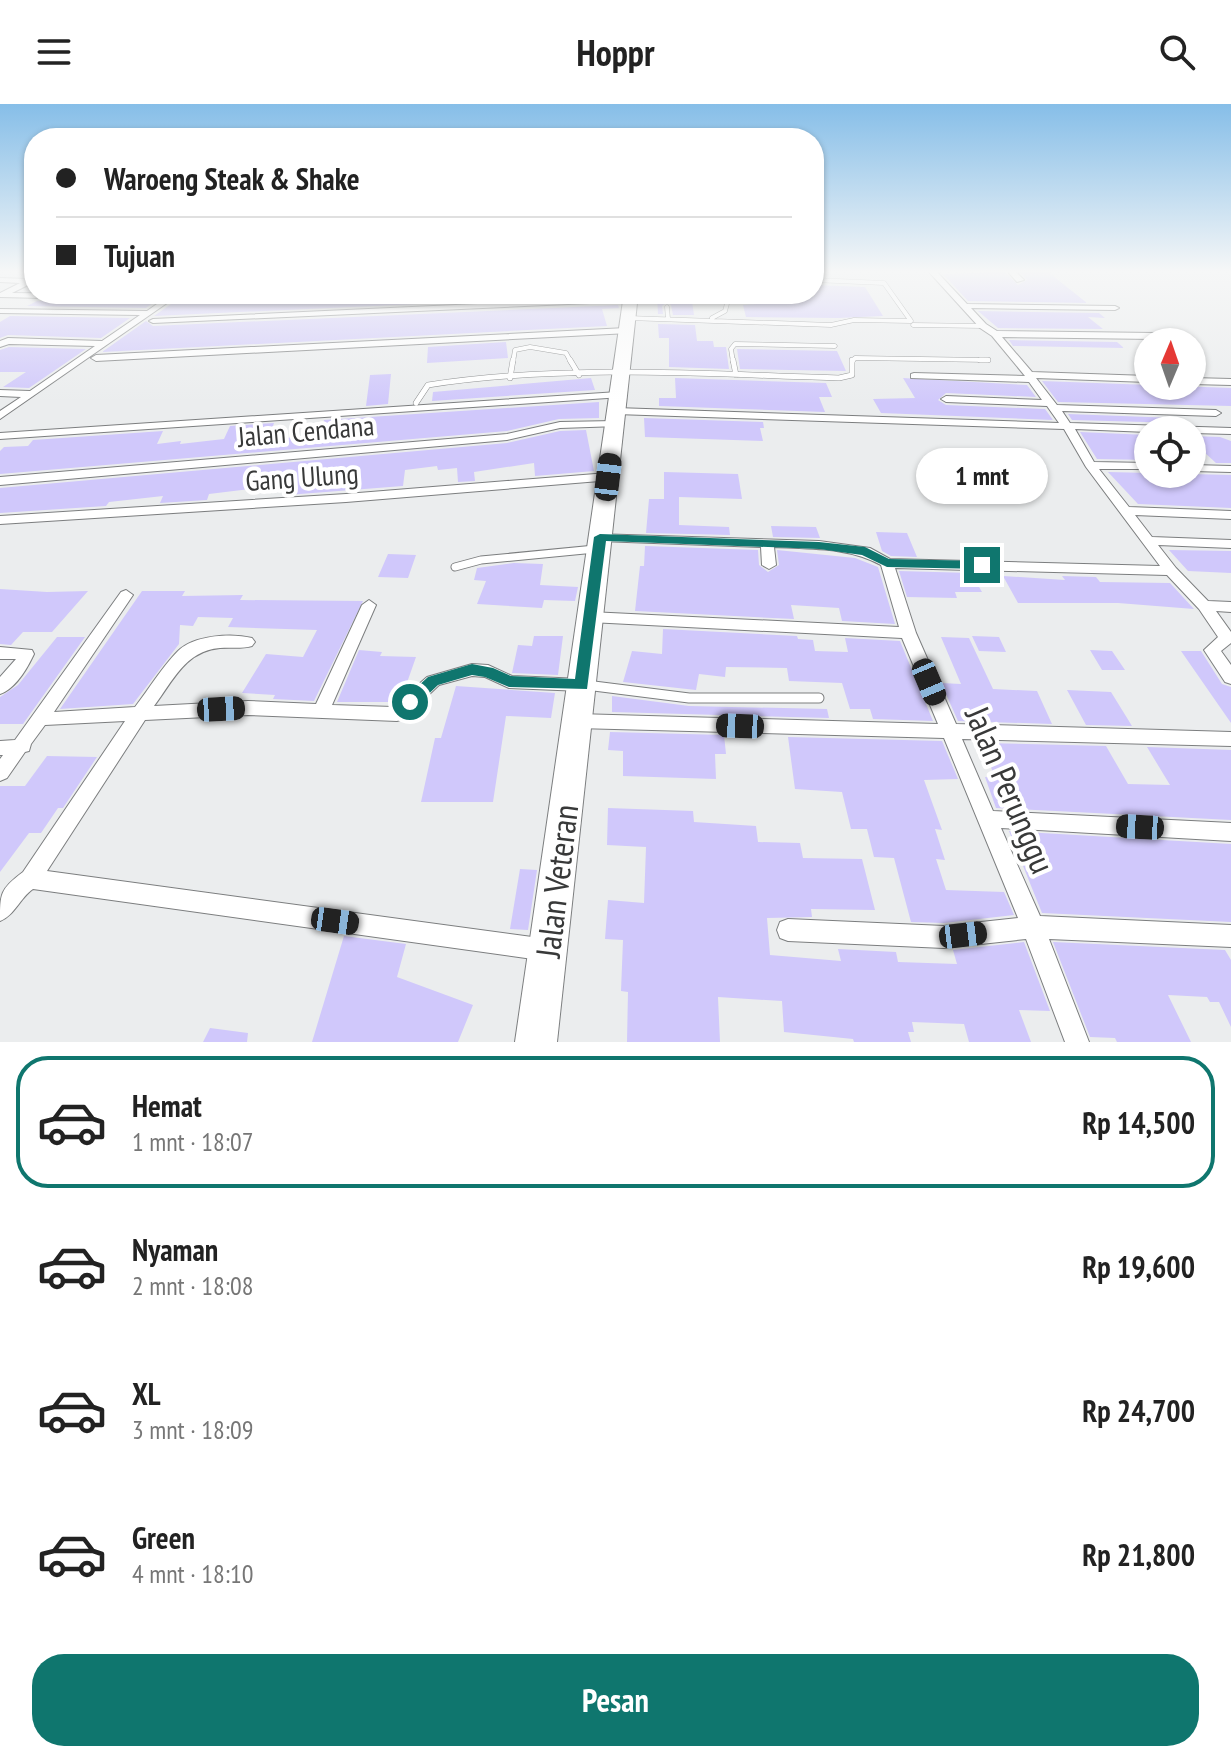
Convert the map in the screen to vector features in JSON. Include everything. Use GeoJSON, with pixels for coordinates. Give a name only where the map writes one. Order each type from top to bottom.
{"type":"FeatureCollection","features":[{"type":"Feature","properties":{"kind":"main road","name":"Jalan Veteran"},"geometry":{"type":"LineString","coordinates":[[536,1042],[628,316]]}},
{"type":"Feature","properties":{"kind":"street"},"geometry":{"type":"LineString","coordinates":[[119,316],[268,316]]}},
{"type":"Feature","properties":{"kind":"street"},"geometry":{"type":"LineString","coordinates":[[96,358],[585,316]]}},
{"type":"Feature","properties":{"kind":"street"},"geometry":{"type":"LineString","coordinates":[[973,316],[995,334],[1029,377],[1068,427],[1090,465],[1227,638],[1212,650],[1230,677]]}},
{"type":"Feature","properties":{"kind":"street"},"geometry":{"type":"LineString","coordinates":[[0,416],[104,344],[150,317]]}},
{"type":"Feature","properties":{"kind":"street"},"geometry":{"type":"LineString","coordinates":[[995,334],[1134,336]]}},
{"type":"Feature","properties":{"kind":"street"},"geometry":{"type":"LineString","coordinates":[[0,344],[13,341],[104,344]]}},
{"type":"Feature","properties":{"kind":"street"},"geometry":{"type":"LineString","coordinates":[[914,376],[1134,379]]}},
{"type":"Feature","properties":{"kind":"street"},"geometry":{"type":"LineString","coordinates":[[1206,381],[1231,382]]}},
{"type":"Feature","properties":{"kind":"street"},"geometry":{"type":"LineString","coordinates":[[0,393],[31,394]]}},
{"type":"Feature","properties":{"kind":"street"},"geometry":{"type":"LineString","coordinates":[[946,399],[1216,413]]}},
{"type":"Feature","properties":{"kind":"street"},"geometry":{"type":"LineString","coordinates":[[0,436],[616,410],[1134,429]]}},
{"type":"Feature","properties":{"kind":"street","name":"Jalan Cendana"},"geometry":{"type":"LineString","coordinates":[[0,481],[507,437],[580,423],[616,410]]}},
{"type":"Feature","properties":{"kind":"street"},"geometry":{"type":"LineString","coordinates":[[1206,430],[1231,431]]}},
{"type":"Feature","properties":{"kind":"street"},"geometry":{"type":"LineString","coordinates":[[1090,465],[1134,466]]}},
{"type":"Feature","properties":{"kind":"street"},"geometry":{"type":"LineString","coordinates":[[1206,468],[1231,469]]}},
{"type":"Feature","properties":{"kind":"street","name":"Gang Ulung"},"geometry":{"type":"LineString","coordinates":[[0,520],[346,498],[608,477]]}},
{"type":"Feature","properties":{"kind":"street"},"geometry":{"type":"LineString","coordinates":[[1125,511],[1231,515]]}},
{"type":"Feature","properties":{"kind":"street"},"geometry":{"type":"LineString","coordinates":[[1149,541],[1231,544]]}},
{"type":"Feature","properties":{"kind":"street"},"geometry":{"type":"LineString","coordinates":[[600,543],[767,543],[861,550],[887,563],[1171,571]]}},
{"type":"Feature","properties":{"kind":"street"},"geometry":{"type":"LineString","coordinates":[[767,543],[769,565]]}},
{"type":"Feature","properties":{"kind":"street","name":"Jalan Perunggu"},"geometry":{"type":"LineString","coordinates":[[887,563],[908,633],[1033,927],[1077,1042]]}},
{"type":"Feature","properties":{"kind":"street"},"geometry":{"type":"LineString","coordinates":[[0,773],[23,746],[126,595]]}},
{"type":"Feature","properties":{"kind":"street"},"geometry":{"type":"LineString","coordinates":[[321,711],[369,605]]}},
{"type":"Feature","properties":{"kind":"street"},"geometry":{"type":"LineString","coordinates":[[1204,606],[1231,607]]}},
{"type":"Feature","properties":{"kind":"street"},"geometry":{"type":"LineString","coordinates":[[590,617],[908,633]]}},
{"type":"Feature","properties":{"kind":"street"},"geometry":{"type":"LineString","coordinates":[[0,911],[16,889],[30,879],[140,713],[185,653],[198,646],[247,642]]}},
{"type":"Feature","properties":{"kind":"street"},"geometry":{"type":"LineString","coordinates":[[0,653],[26,654],[21,665],[0,688]]}},
{"type":"Feature","properties":{"kind":"street"},"geometry":{"type":"LineString","coordinates":[[40,719],[248,708],[397,714],[433,681],[472,670],[488,671],[509,682],[582,685]]}},
{"type":"Feature","properties":{"kind":"street"},"geometry":{"type":"LineString","coordinates":[[577,721],[1231,739]]}},
{"type":"Feature","properties":{"kind":"street"},"geometry":{"type":"LineString","coordinates":[[0,748],[23,746]]}},
{"type":"Feature","properties":{"kind":"street"},"geometry":{"type":"LineString","coordinates":[[987,819],[1231,832]]}},
{"type":"Feature","properties":{"kind":"street"},"geometry":{"type":"LineString","coordinates":[[30,879],[548,950]]}},
{"type":"Feature","properties":{"kind":"street"},"geometry":{"type":"LineString","coordinates":[[788,930],[944,937],[1033,927],[1231,936]]}},
{"type":"Feature","properties":{"kind":"lane"},"geometry":{"type":"LineString","coordinates":[[650,316],[668,319],[720,316]]}},
{"type":"Feature","properties":{"kind":"lane"},"geometry":{"type":"LineString","coordinates":[[694,317],[831,325],[854,320],[911,321],[907,316]]}},
{"type":"Feature","properties":{"kind":"lane"},"geometry":{"type":"LineString","coordinates":[[913,325],[983,326]]}},
{"type":"Feature","properties":{"kind":"lane"},"geometry":{"type":"LineString","coordinates":[[736,375],[731,349],[735,344],[835,346]]}},
{"type":"Feature","properties":{"kind":"lane"},"geometry":{"type":"LineString","coordinates":[[510,378],[515,350],[530,347],[566,353],[579,375]]}},
{"type":"Feature","properties":{"kind":"lane"},"geometry":{"type":"LineString","coordinates":[[416,403],[430,384],[621,372],[849,377],[852,375],[852,359],[863,357],[988,360]]}},
{"type":"Feature","properties":{"kind":"lane"},"geometry":{"type":"LineString","coordinates":[[455,567],[481,560],[600,543]]}},
{"type":"Feature","properties":{"kind":"lane"},"geometry":{"type":"LineString","coordinates":[[582,685],[689,698],[819,698]]}},
{"type":"Feature","properties":{"kind":"building"},"geometry":{"type":"Polygon","coordinates":[[[10,316],[130,318],[101,338],[8,335],[0,338],[0,322],[10,316]]]}},
{"type":"Feature","properties":{"kind":"building"},"geometry":{"type":"Polygon","coordinates":[[[379,316],[604,316],[607,326],[102,352],[146,321],[153,326],[379,316]]]}},
{"type":"Feature","properties":{"kind":"building"},"geometry":{"type":"Polygon","coordinates":[[[746,316],[883,316],[838,318],[746,316]]]}},
{"type":"Feature","properties":{"kind":"building"},"geometry":{"type":"Polygon","coordinates":[[[984,316],[1102,316],[1105,318],[1088,317],[1103,329],[998,328],[984,316]]]}},
{"type":"Feature","properties":{"kind":"building"},"geometry":{"type":"Polygon","coordinates":[[[658,324],[695,325],[697,341],[713,341],[714,347],[726,347],[729,369],[669,367],[669,338],[659,338],[658,324]]]}},
{"type":"Feature","properties":{"kind":"building"},"geometry":{"type":"Polygon","coordinates":[[[1009,340],[1117,342],[1124,348],[1013,346],[1009,340]]]}},
{"type":"Feature","properties":{"kind":"building"},"geometry":{"type":"Polygon","coordinates":[[[506,342],[508,358],[427,363],[428,347],[506,342]]]}},
{"type":"Feature","properties":{"kind":"building"},"geometry":{"type":"Polygon","coordinates":[[[9,347],[86,349],[29,388],[3,387],[26,372],[0,372],[0,350],[9,347]]]}},
{"type":"Feature","properties":{"kind":"building"},"geometry":{"type":"Polygon","coordinates":[[[737,349],[837,351],[846,371],[740,369],[737,349]]]}},
{"type":"Feature","properties":{"kind":"building"},"geometry":{"type":"Polygon","coordinates":[[[391,374],[388,404],[366,406],[370,375],[391,374]]]}},
{"type":"Feature","properties":{"kind":"building"},"geometry":{"type":"Polygon","coordinates":[[[591,378],[595,390],[432,401],[433,392],[591,378]]]}},
{"type":"Feature","properties":{"kind":"building"},"geometry":{"type":"Polygon","coordinates":[[[675,378],[826,383],[832,397],[819,397],[825,412],[659,406],[659,398],[676,398],[675,378]]]}},
{"type":"Feature","properties":{"kind":"building"},"geometry":{"type":"Polygon","coordinates":[[[903,378],[1027,385],[1036,397],[946,393],[938,400],[946,405],[1045,409],[1053,420],[881,413],[873,399],[915,398],[903,378]]]}},
{"type":"Feature","properties":{"kind":"building"},"geometry":{"type":"Polygon","coordinates":[[[1042,381],[1134,384],[1134,400],[1206,400],[1206,387],[1231,388],[1231,406],[1058,402],[1042,381]]]}},
{"type":"Feature","properties":{"kind":"building"},"geometry":{"type":"Polygon","coordinates":[[[599,402],[599,418],[559,419],[507,431],[0,474],[0,451],[4,447],[28,446],[33,440],[163,431],[157,444],[181,441],[180,444],[224,439],[230,426],[274,423],[268,440],[321,434],[324,420],[599,402]]]}},
{"type":"Feature","properties":{"kind":"building"},"geometry":{"type":"Polygon","coordinates":[[[1068,414],[1134,416],[1134,422],[1072,420],[1068,414]]]}},
{"type":"Feature","properties":{"kind":"building"},"geometry":{"type":"Polygon","coordinates":[[[644,418],[763,422],[764,428],[760,428],[763,441],[645,437],[644,418]]]}},
{"type":"Feature","properties":{"kind":"building"},"geometry":{"type":"Polygon","coordinates":[[[586,430],[594,471],[535,476],[534,463],[474,472],[475,481],[458,482],[457,468],[438,470],[437,466],[405,470],[403,486],[287,495],[289,488],[257,491],[258,488],[209,494],[207,500],[160,503],[163,496],[109,502],[106,506],[0,513],[0,488],[507,443],[560,431],[586,430]]]}},
{"type":"Feature","properties":{"kind":"building"},"geometry":{"type":"Polygon","coordinates":[[[1080,432],[1134,434],[1134,460],[1097,459],[1080,432]]]}},
{"type":"Feature","properties":{"kind":"building"},"geometry":{"type":"Polygon","coordinates":[[[1206,436],[1231,441],[1231,463],[1216,463],[1206,454],[1206,436]]]}},
{"type":"Feature","properties":{"kind":"building"},"geometry":{"type":"Polygon","coordinates":[[[664,472],[738,474],[742,499],[679,497],[679,525],[729,527],[730,535],[646,533],[649,499],[664,499],[664,472]]]}},
{"type":"Feature","properties":{"kind":"building"},"geometry":{"type":"Polygon","coordinates":[[[1108,472],[1134,473],[1134,488],[1206,488],[1206,474],[1231,475],[1231,508],[1138,504],[1108,472]]]}},
{"type":"Feature","properties":{"kind":"building"},"geometry":{"type":"Polygon","coordinates":[[[771,526],[816,527],[820,538],[773,537],[771,526]]]}},
{"type":"Feature","properties":{"kind":"building"},"geometry":{"type":"Polygon","coordinates":[[[876,532],[907,533],[917,557],[891,556],[882,551],[876,532]]]}},
{"type":"Feature","properties":{"kind":"building"},"geometry":{"type":"Polygon","coordinates":[[[645,546],[758,550],[759,565],[768,572],[779,565],[777,550],[855,558],[878,567],[895,624],[842,621],[839,608],[791,605],[794,619],[635,611],[645,546]]]}},
{"type":"Feature","properties":{"kind":"building"},"geometry":{"type":"Polygon","coordinates":[[[1169,550],[1231,551],[1231,573],[1188,571],[1169,550]]]}},
{"type":"Feature","properties":{"kind":"building"},"geometry":{"type":"Polygon","coordinates":[[[388,554],[416,555],[408,578],[378,577],[388,554]]]}},
{"type":"Feature","properties":{"kind":"building"},"geometry":{"type":"Polygon","coordinates":[[[514,563],[543,564],[540,585],[578,587],[575,601],[544,600],[542,608],[477,604],[486,581],[474,580],[477,568],[514,563]]]}},
{"type":"Feature","properties":{"kind":"building"},"geometry":{"type":"Polygon","coordinates":[[[899,571],[971,573],[982,592],[955,592],[957,598],[907,597],[899,571]]]}},
{"type":"Feature","properties":{"kind":"building"},"geometry":{"type":"Polygon","coordinates":[[[1003,576],[1065,580],[1062,576],[1096,577],[1100,582],[1170,583],[1194,609],[1118,603],[1018,603],[1003,576]]]}},
{"type":"Feature","properties":{"kind":"building"},"geometry":{"type":"Polygon","coordinates":[[[0,589],[88,591],[52,632],[23,632],[11,645],[0,644],[0,589]]]}},
{"type":"Feature","properties":{"kind":"building"},"geometry":{"type":"Polygon","coordinates":[[[142,591],[185,591],[182,596],[243,595],[240,600],[363,601],[314,701],[273,699],[275,695],[242,693],[266,654],[303,657],[317,630],[228,627],[233,618],[198,617],[193,626],[180,625],[179,644],[133,704],[60,709],[142,591]]]}},
{"type":"Feature","properties":{"kind":"building"},"geometry":{"type":"Polygon","coordinates":[[[663,629],[797,636],[798,639],[813,640],[815,651],[848,652],[845,638],[900,641],[933,721],[873,719],[870,709],[850,709],[842,683],[789,681],[787,668],[726,667],[725,677],[699,674],[696,690],[623,682],[632,651],[662,654],[663,629]]]}},
{"type":"Feature","properties":{"kind":"building"},"geometry":{"type":"Polygon","coordinates":[[[534,636],[563,636],[558,675],[512,673],[518,645],[532,646],[534,636]]]}},
{"type":"Feature","properties":{"kind":"building"},"geometry":{"type":"Polygon","coordinates":[[[972,636],[999,637],[1006,652],[979,651],[972,636]]]}},
{"type":"Feature","properties":{"kind":"building"},"geometry":{"type":"Polygon","coordinates":[[[57,637],[85,637],[23,724],[0,724],[0,697],[18,685],[57,637]]]}},
{"type":"Feature","properties":{"kind":"building"},"geometry":{"type":"Polygon","coordinates":[[[941,637],[969,638],[993,689],[1037,691],[1052,724],[958,721],[941,683],[961,684],[941,637]]]}},
{"type":"Feature","properties":{"kind":"building"},"geometry":{"type":"Polygon","coordinates":[[[359,650],[382,652],[380,656],[416,657],[403,694],[394,702],[337,702],[359,650]]]}},
{"type":"Feature","properties":{"kind":"building"},"geometry":{"type":"Polygon","coordinates":[[[1090,650],[1112,651],[1125,670],[1102,670],[1090,650]]]}},
{"type":"Feature","properties":{"kind":"building"},"geometry":{"type":"Polygon","coordinates":[[[1181,651],[1201,651],[1222,684],[1231,687],[1231,723],[1181,651]]]}},
{"type":"Feature","properties":{"kind":"building"},"geometry":{"type":"Polygon","coordinates":[[[456,686],[555,693],[551,718],[506,716],[493,802],[421,802],[435,738],[441,738],[456,686]]]}},
{"type":"Feature","properties":{"kind":"building"},"geometry":{"type":"Polygon","coordinates":[[[1067,690],[1111,692],[1132,726],[1086,725],[1067,690]]]}},
{"type":"Feature","properties":{"kind":"building"},"geometry":{"type":"Polygon","coordinates":[[[612,696],[689,706],[827,709],[829,718],[612,712],[612,696]]]}},
{"type":"Feature","properties":{"kind":"building"},"geometry":{"type":"Polygon","coordinates":[[[610,732],[724,735],[726,754],[715,754],[716,779],[623,776],[623,751],[608,750],[610,732]]]}},
{"type":"Feature","properties":{"kind":"building"},"geometry":{"type":"Polygon","coordinates":[[[788,737],[942,741],[958,779],[924,780],[942,830],[935,829],[945,860],[936,859],[946,890],[1004,892],[1014,915],[944,923],[911,922],[894,858],[874,857],[867,829],[851,829],[842,792],[795,789],[788,737]]]}},
{"type":"Feature","properties":{"kind":"building"},"geometry":{"type":"Polygon","coordinates":[[[982,743],[1106,746],[1128,784],[1170,785],[1147,747],[1231,750],[1231,820],[996,808],[985,777],[995,778],[982,743]]]}},
{"type":"Feature","properties":{"kind":"building"},"geometry":{"type":"Polygon","coordinates":[[[47,756],[97,757],[63,808],[58,808],[41,833],[29,833],[0,872],[0,786],[25,786],[47,756]]]}},
{"type":"Feature","properties":{"kind":"building"},"geometry":{"type":"Polygon","coordinates":[[[608,808],[693,811],[694,822],[756,826],[758,842],[800,843],[803,858],[862,859],[875,910],[811,909],[812,917],[767,918],[770,955],[841,961],[838,949],[896,952],[898,962],[957,964],[953,950],[1024,942],[1050,1011],[1019,1010],[1031,1042],[969,1042],[964,1024],[912,1022],[914,1032],[908,1032],[911,1042],[854,1042],[853,1039],[784,1032],[782,1001],[718,997],[720,1042],[627,1042],[628,992],[621,991],[623,940],[605,939],[608,900],[644,903],[646,847],[607,845],[608,808]]]}},
{"type":"Feature","properties":{"kind":"building"},"geometry":{"type":"Polygon","coordinates":[[[1009,831],[1231,844],[1231,922],[1042,913],[1009,831]]]}},
{"type":"Feature","properties":{"kind":"building"},"geometry":{"type":"Polygon","coordinates":[[[520,869],[537,870],[528,930],[510,929],[520,869]]]}},
{"type":"Feature","properties":{"kind":"building"},"geometry":{"type":"Polygon","coordinates":[[[344,936],[406,944],[397,977],[473,1005],[458,1042],[312,1042],[344,936]]]}},
{"type":"Feature","properties":{"kind":"building"},"geometry":{"type":"Polygon","coordinates":[[[1053,942],[1225,950],[1231,960],[1231,1027],[1219,1002],[1210,1002],[1207,997],[1168,995],[1191,1042],[1117,1042],[1115,1038],[1090,1037],[1053,942]]]}},
{"type":"Feature","properties":{"kind":"building"},"geometry":{"type":"Polygon","coordinates":[[[210,1028],[248,1033],[247,1042],[203,1042],[210,1028]]]}},
{"type":"Feature","properties":{"kind":"route"},"geometry":{"type":"LineString","coordinates":[[410,702],[425,685],[433,681],[454,673],[480,669],[509,682],[582,685],[600,537],[819,545],[865,551],[887,563],[982,565]]}}]}
